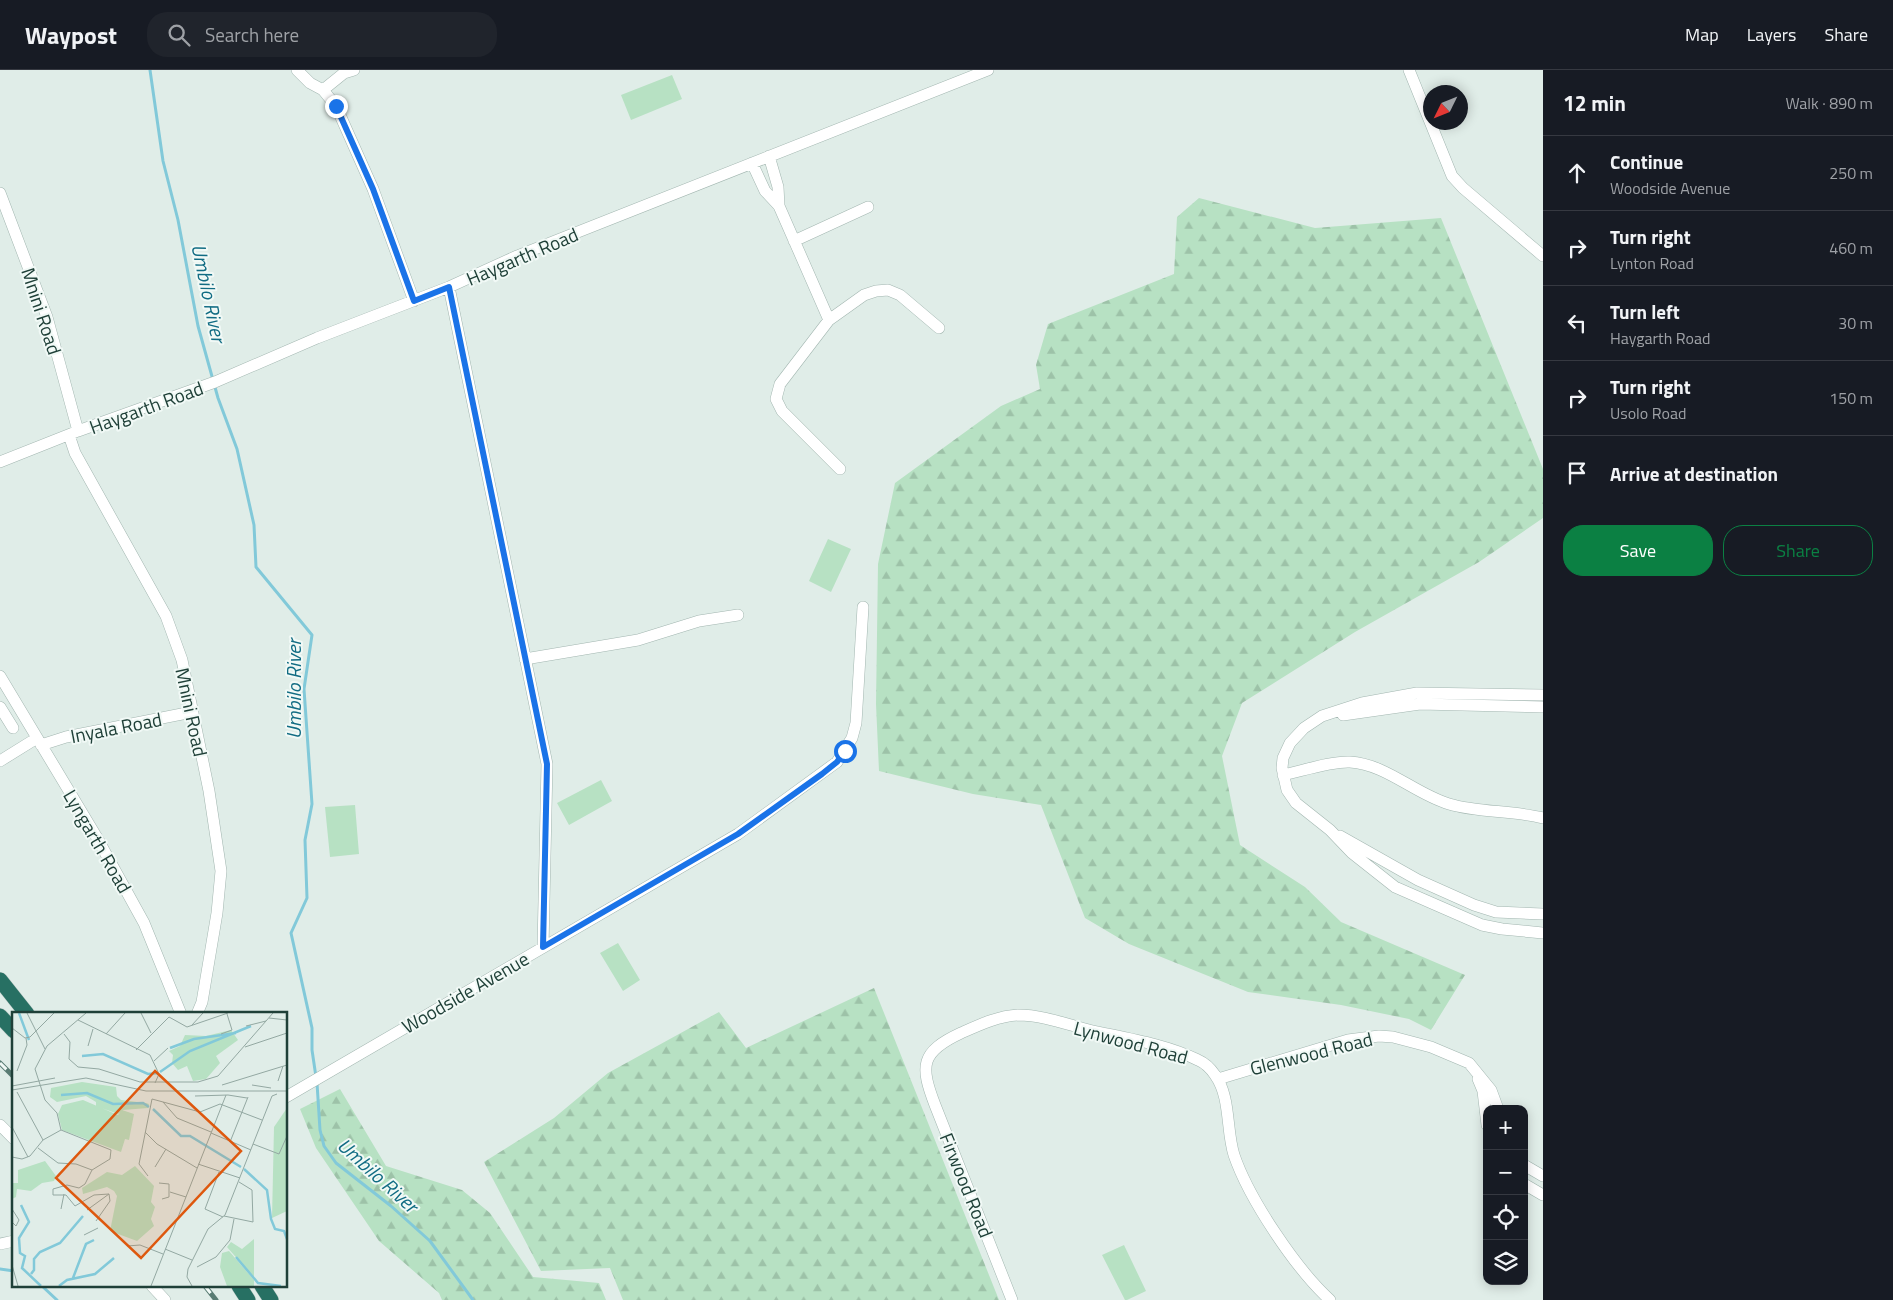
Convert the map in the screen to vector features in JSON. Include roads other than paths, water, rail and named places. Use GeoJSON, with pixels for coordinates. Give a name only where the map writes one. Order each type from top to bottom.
{"type":"FeatureCollection","features":[{"type":"Feature","properties":{"kind":"highway"},"geometry":{"type":"LineString","coordinates":[[0,980],[25,1012]]}},
{"type":"Feature","properties":{"kind":"highway"},"geometry":{"type":"LineString","coordinates":[[0,989],[21,1012]]}},
{"type":"Feature","properties":{"kind":"highway"},"geometry":{"type":"LineString","coordinates":[[0,1016],[12,1029]]}},
{"type":"Feature","properties":{"kind":"highway"},"geometry":{"type":"LineString","coordinates":[[240,1288],[248,1300]]}},
{"type":"Feature","properties":{"kind":"highway"},"geometry":{"type":"LineString","coordinates":[[263,1288],[271,1300]]}},
{"type":"Feature","properties":{"kind":"street"},"geometry":{"type":"LineString","coordinates":[[297,70],[310,83],[323,90],[336,106],[373,189],[414,301]]}},
{"type":"Feature","properties":{"kind":"street"},"geometry":{"type":"LineString","coordinates":[[323,90],[344,73],[354,70]]}},
{"type":"Feature","properties":{"kind":"street","name":"Haygarth Road"},"geometry":{"type":"LineString","coordinates":[[0,462],[73,433],[240,372],[317,338],[449,287],[500,263],[988,70]]}},
{"type":"Feature","properties":{"kind":"street"},"geometry":{"type":"LineString","coordinates":[[1409,70],[1423,106]]}},
{"type":"Feature","properties":{"kind":"street"},"geometry":{"type":"LineString","coordinates":[[1432,130],[1447,167],[1457,183],[1543,256]]}},
{"type":"Feature","properties":{"kind":"street"},"geometry":{"type":"LineString","coordinates":[[769,156],[778,187],[779,206],[829,320]]}},
{"type":"Feature","properties":{"kind":"street"},"geometry":{"type":"LineString","coordinates":[[752,163],[765,192],[779,206]]}},
{"type":"Feature","properties":{"kind":"street","name":"Mnini Road"},"geometry":{"type":"LineString","coordinates":[[0,193],[4,214],[47,317],[73,433],[75,453],[123,535],[172,628],[182,660],[209,791],[221,871],[220,892],[205,984],[202,1002],[198,1012]]}},
{"type":"Feature","properties":{"kind":"street"},"geometry":{"type":"LineString","coordinates":[[794,241],[868,207]]}},
{"type":"Feature","properties":{"kind":"street"},"geometry":{"type":"LineString","coordinates":[[449,287],[547,764],[543,947]]}},
{"type":"Feature","properties":{"kind":"street"},"geometry":{"type":"LineString","coordinates":[[840,469],[782,411],[776,399],[780,384],[829,320],[864,295],[876,290],[888,290],[900,295],[916,306],[939,328]]}},
{"type":"Feature","properties":{"kind":"street","name":"Woodside Avenue"},"geometry":{"type":"LineString","coordinates":[[291,1095],[431,1011],[502,973],[543,947],[738,834],[837,762],[852,738],[856,723],[863,608]]}},
{"type":"Feature","properties":{"kind":"street"},"geometry":{"type":"LineString","coordinates":[[526,659],[638,640],[706,620],[738,615]]}},
{"type":"Feature","properties":{"kind":"street","name":"Lyngarth Road"},"geometry":{"type":"LineString","coordinates":[[0,676],[96,836],[144,923],[180,1012]]}},
{"type":"Feature","properties":{"kind":"street"},"geometry":{"type":"LineString","coordinates":[[1543,695],[1417,693],[1362,703],[1322,716],[1304,728],[1290,742],[1283,758],[1283,775],[1287,790],[1296,803],[1330,830],[1352,853],[1386,881],[1410,895],[1482,925],[1543,933]]}},
{"type":"Feature","properties":{"kind":"street"},"geometry":{"type":"LineString","coordinates":[[13,728],[1,709],[16,702]]}},
{"type":"Feature","properties":{"kind":"street"},"geometry":{"type":"LineString","coordinates":[[1314,722],[1342,715],[1420,704],[1543,706]]}},
{"type":"Feature","properties":{"kind":"street","name":"Inyala Road"},"geometry":{"type":"LineString","coordinates":[[0,761],[39,741],[192,712]]}},
{"type":"Feature","properties":{"kind":"street"},"geometry":{"type":"LineString","coordinates":[[1283,775],[1339,764],[1359,764],[1372,767],[1425,796],[1448,804],[1543,818]]}},
{"type":"Feature","properties":{"kind":"street"},"geometry":{"type":"LineString","coordinates":[[1330,830],[1388,861],[1418,880],[1474,905],[1496,912],[1543,914]]}},
{"type":"Feature","properties":{"kind":"street","name":"Lynwood Road"},"geometry":{"type":"LineString","coordinates":[[925,1069],[931,1053],[948,1040],[999,1018],[1020,1016],[1066,1024],[1184,1054],[1201,1061],[1218,1079],[1224,1100],[1234,1155],[1246,1181],[1292,1256],[1330,1300]]}},
{"type":"Feature","properties":{"kind":"street","name":"Glenwood Road"},"geometry":{"type":"LineString","coordinates":[[1218,1079],[1348,1040],[1378,1036],[1406,1040],[1462,1060],[1473,1066],[1494,1096],[1497,1105]]}},
{"type":"Feature","properties":{"kind":"street"},"geometry":{"type":"LineString","coordinates":[[1462,1060],[1480,1084],[1484,1105]]}},
{"type":"Feature","properties":{"kind":"street","name":"Firwood Road"},"geometry":{"type":"LineString","coordinates":[[925,1069],[925,1079],[1012,1300]]}},
{"type":"Feature","properties":{"kind":"street"},"geometry":{"type":"LineString","coordinates":[[0,1125],[12,1138]]}},
{"type":"Feature","properties":{"kind":"street"},"geometry":{"type":"LineString","coordinates":[[1528,1167],[1543,1176]]}},
{"type":"Feature","properties":{"kind":"street"},"geometry":{"type":"LineString","coordinates":[[1528,1186],[1543,1195]]}},
{"type":"Feature","properties":{"kind":"street"},"geometry":{"type":"LineString","coordinates":[[154,1288],[165,1300]]}},
{"type":"Feature","properties":{"kind":"waterway","name":"Umbilo River"},"geometry":{"type":"LineString","coordinates":[[150,70],[163,161],[178,220],[198,326],[218,398],[237,449],[254,525],[256,567],[312,635],[304,689],[312,804],[305,840],[307,898],[291,933],[312,1028],[312,1050],[316,1077]]}},
{"type":"Feature","properties":{"kind":"waterway","name":"Umbilo River"},"geometry":{"type":"LineString","coordinates":[[317,1083],[320,1130],[324,1146],[336,1163],[391,1206],[430,1241],[473,1300]]}},
{"type":"Feature","properties":{"kind":"waterway"},"geometry":{"type":"LineString","coordinates":[[0,1269],[12,1271]]}},
{"type":"Feature","properties":{"kind":"waterway"},"geometry":{"type":"LineString","coordinates":[[44,1288],[57,1300]]}},
{"type":"Feature","properties":{"kind":"railway"},"geometry":{"type":"LineString","coordinates":[[0,1063],[12,1075]]}},
{"type":"Feature","properties":{"kind":"railway"},"geometry":{"type":"LineString","coordinates":[[207,1288],[216,1300]]}}]}
